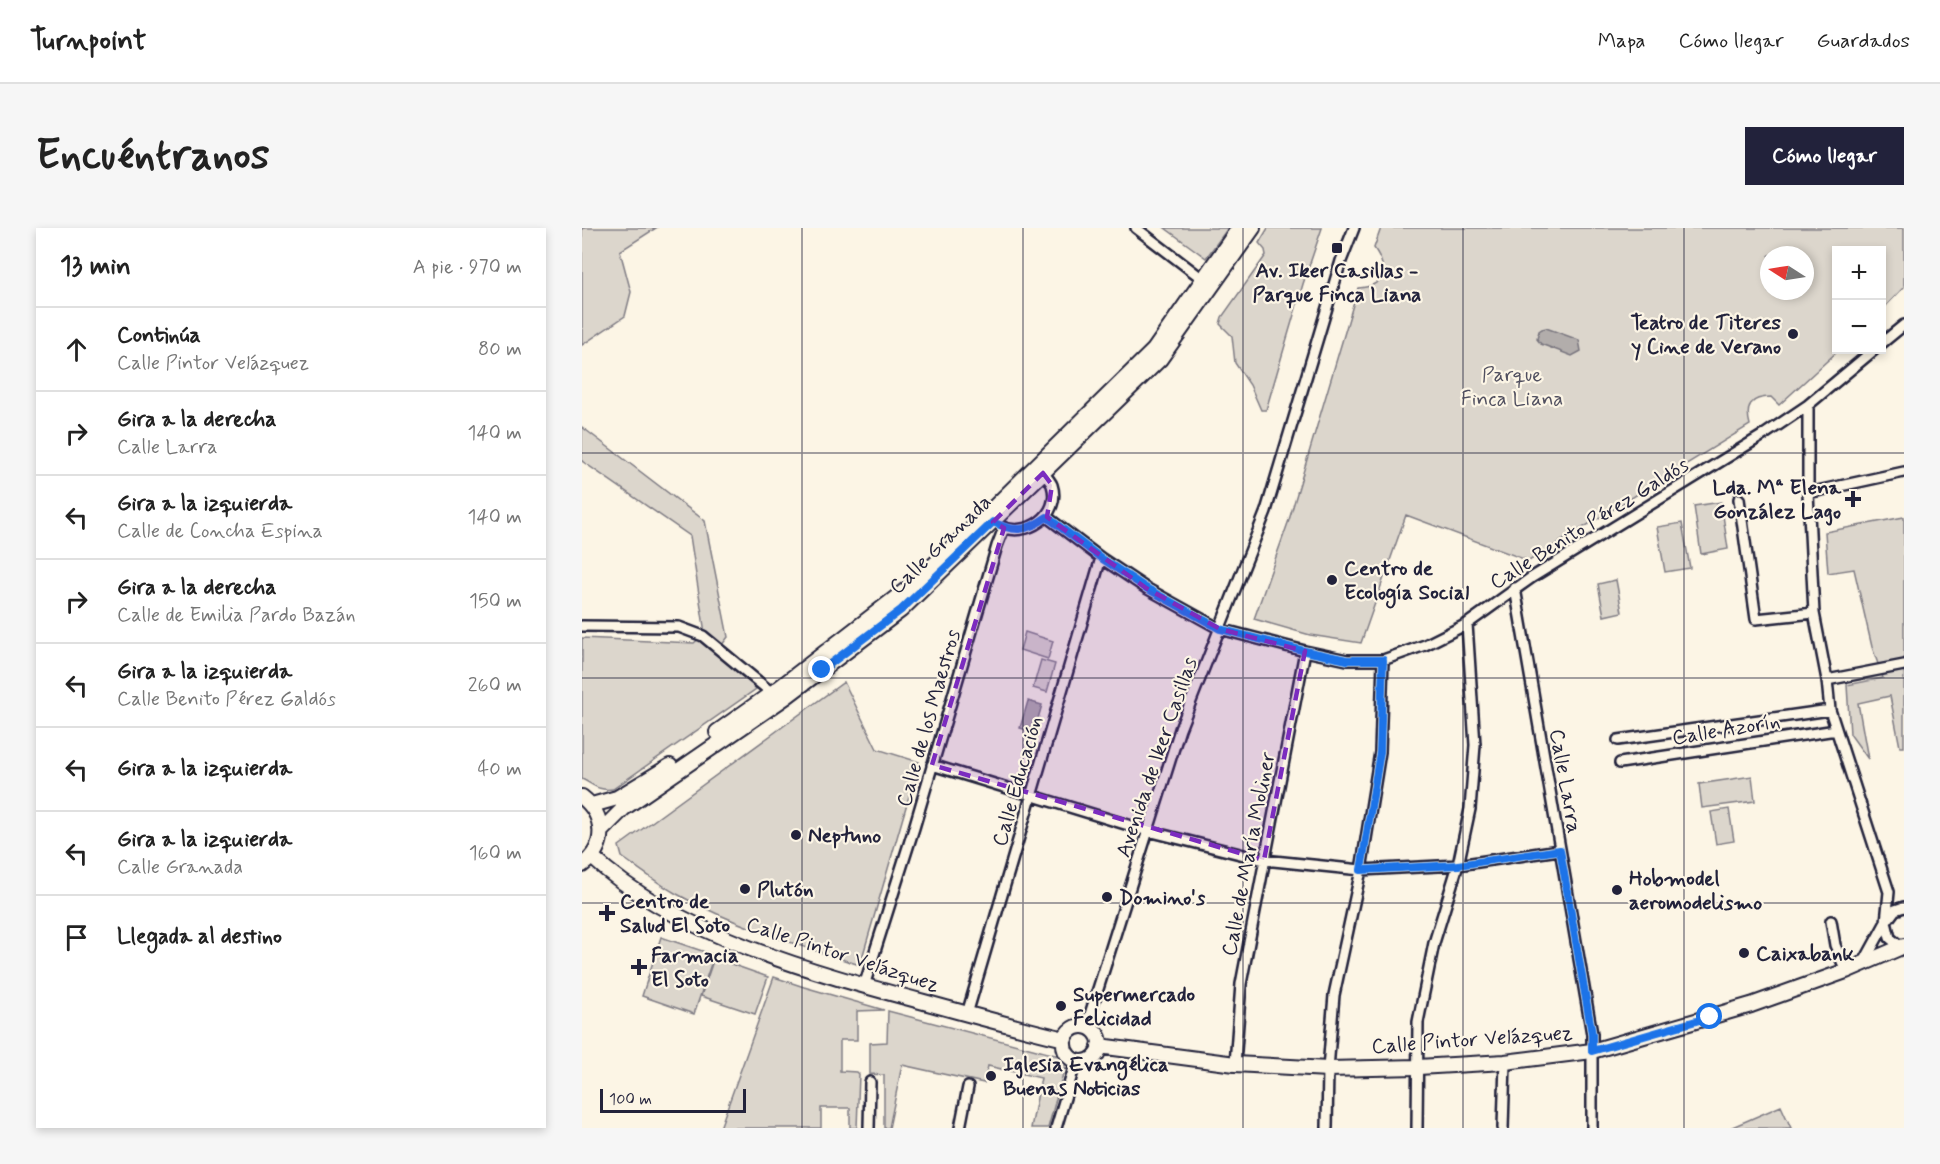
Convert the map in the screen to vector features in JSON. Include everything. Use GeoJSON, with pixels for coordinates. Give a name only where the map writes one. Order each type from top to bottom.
{"type":"FeatureCollection","features":[{"type":"Feature","properties":{"kind":"street"},"geometry":{"type":"LineString","coordinates":[[1136,228],[1204,279]]}},
{"type":"Feature","properties":{"kind":"street","name":"Calle Granada"},"geometry":{"type":"LineString","coordinates":[[602,831],[624,808],[787,696],[901,610],[999,525],[1040,469],[1154,350],[1239,228]]}},
{"type":"Feature","properties":{"kind":"street","name":"Calle Granada"},"geometry":{"type":"LineString","coordinates":[[587,801],[617,798],[672,765],[772,693],[910,586],[1160,359],[1253,228]]}},
{"type":"Feature","properties":{"kind":"street","name":"Avenida de Iker Casillas"},"geometry":{"type":"LineString","coordinates":[[1086,1027],[1180,729],[1266,511],[1341,261],[1354,228]]}},
{"type":"Feature","properties":{"kind":"street"},"geometry":{"type":"LineString","coordinates":[[1886,339],[1904,324]]}},
{"type":"Feature","properties":{"kind":"street","name":"Calle Benito Pérez Galdós"},"geometry":{"type":"LineString","coordinates":[[1047,517],[1101,558],[1146,588],[1220,629],[1347,660],[1383,660],[1425,645],[1467,624],[1515,588],[1765,434],[1808,405],[1869,354]]}},
{"type":"Feature","properties":{"kind":"street"},"geometry":{"type":"LineString","coordinates":[[1808,405],[1808,493],[1814,614],[1827,680],[1830,710],[1889,892],[1886,922],[1890,938],[1903,946]]}},
{"type":"Feature","properties":{"kind":"street"},"geometry":{"type":"LineString","coordinates":[[999,525],[1020,530],[1034,526],[1047,517],[1053,500],[1052,485],[1040,469]]}},
{"type":"Feature","properties":{"kind":"street"},"geometry":{"type":"LineString","coordinates":[[1808,493],[1904,472]]}},
{"type":"Feature","properties":{"kind":"street"},"geometry":{"type":"LineString","coordinates":[[1739,499],[1756,620],[1814,614]]}},
{"type":"Feature","properties":{"kind":"street","name":"Calle de los Maestros"},"geometry":{"type":"LineString","coordinates":[[864,986],[915,828],[997,546],[999,525]]}},
{"type":"Feature","properties":{"kind":"street","name":"Calle Educación"},"geometry":{"type":"LineString","coordinates":[[967,1014],[1101,558]]}},
{"type":"Feature","properties":{"kind":"street","name":"Calle Larra"},"geometry":{"type":"LineString","coordinates":[[1515,588],[1592,1034],[1592,1128]]}},
{"type":"Feature","properties":{"kind":"street"},"geometry":{"type":"LineString","coordinates":[[1417,1128],[1418,1022],[1431,954],[1458,865],[1470,809],[1474,745],[1467,624]]}},
{"type":"Feature","properties":{"kind":"street"},"geometry":{"type":"LineString","coordinates":[[582,626],[679,627],[704,636],[772,693]]}},
{"type":"Feature","properties":{"kind":"street","name":"Calle de María Moliner"},"geometry":{"type":"LineString","coordinates":[[1235,1064],[1241,984],[1305,651]]}},
{"type":"Feature","properties":{"kind":"street"},"geometry":{"type":"LineString","coordinates":[[1327,1128],[1328,1069],[1334,995],[1361,870],[1380,752],[1383,660]]}},
{"type":"Feature","properties":{"kind":"street"},"geometry":{"type":"LineString","coordinates":[[1827,680],[1904,665]]}},
{"type":"Feature","properties":{"kind":"street","name":"Calle Azorín"},"geometry":{"type":"LineString","coordinates":[[1618,740],[1830,710]]}},
{"type":"Feature","properties":{"kind":"street","name":"Calle Azorín"},"geometry":{"type":"LineString","coordinates":[[1620,763],[1836,730]]}},
{"type":"Feature","properties":{"kind":"street"},"geometry":{"type":"LineString","coordinates":[[932,765],[1148,831],[1264,860],[1361,870],[1458,865],[1560,850]]}},
{"type":"Feature","properties":{"kind":"street"},"geometry":{"type":"LineString","coordinates":[[587,801],[599,817],[602,831],[600,843],[587,861]]}},
{"type":"Feature","properties":{"kind":"street","name":"Calle Pintor Velázquez"},"geometry":{"type":"LineString","coordinates":[[587,861],[678,916],[732,941],[787,962],[864,986],[1065,1040]]}},
{"type":"Feature","properties":{"kind":"street"},"geometry":{"type":"LineString","coordinates":[[1863,964],[1886,922],[1895,910],[1904,906],[1889,892]]}},
{"type":"Feature","properties":{"kind":"street"},"geometry":{"type":"LineString","coordinates":[[1832,921],[1834,945],[1846,971]]}},
{"type":"Feature","properties":{"kind":"street","name":"Calle Pintor Velázquez"},"geometry":{"type":"LineString","coordinates":[[1100,1046],[1235,1064],[1328,1069],[1505,1062],[1592,1051],[1769,1000],[1846,971],[1903,946]]}},
{"type":"Feature","properties":{"kind":"street"},"geometry":{"type":"LineString","coordinates":[[1086,1027],[1095,1031],[1100,1046],[1093,1058],[1088,1061],[1076,1061],[1067,1054],[1065,1040],[1073,1028],[1086,1027]]}},
{"type":"Feature","properties":{"kind":"street"},"geometry":{"type":"LineString","coordinates":[[1056,1128],[1076,1061]]}},
{"type":"Feature","properties":{"kind":"street"},"geometry":{"type":"LineString","coordinates":[[1503,1128],[1505,1062]]}},
{"type":"Feature","properties":{"kind":"street"},"geometry":{"type":"LineString","coordinates":[[869,1128],[870,1082]]}},
{"type":"Feature","properties":{"kind":"street"},"geometry":{"type":"LineString","coordinates":[[960,1128],[968,1087]]}},
{"type":"Feature","properties":{"kind":"highlighted area"},"geometry":{"type":"Polygon","coordinates":[[[1043,473],[1052,485],[1047,517],[1146,588],[1220,629],[1305,651],[1264,860],[932,765],[1004,528],[993,522],[1043,473]]]}},
{"type":"Feature","properties":{"kind":"green space"},"geometry":{"type":"Polygon","coordinates":[[[582,228],[656,228],[620,251],[631,292],[625,316],[582,345],[582,228]]]}},
{"type":"Feature","properties":{"kind":"green space"},"geometry":{"type":"Polygon","coordinates":[[[1165,228],[1228,228],[1206,258],[1165,228]]]}},
{"type":"Feature","properties":{"kind":"green space"},"geometry":{"type":"Polygon","coordinates":[[[1268,228],[1322,228],[1266,410],[1261,410],[1250,385],[1235,363],[1232,336],[1220,324],[1222,317],[1266,255],[1259,243],[1268,228]]]}},
{"type":"Feature","properties":{"kind":"green space","name":"Parque Finca Liana"},"geometry":{"type":"Polygon","coordinates":[[[1381,228],[1904,228],[1904,287],[1886,306],[1886,246],[1832,246],[1832,354],[1835,354],[1779,405],[1771,397],[1754,401],[1748,413],[1750,425],[1529,561],[1406,515],[1361,643],[1310,635],[1254,619],[1289,520],[1358,288],[1375,284],[1382,275],[1383,269],[1379,255],[1374,248],[1381,228]]]}},
{"type":"Feature","properties":{"kind":"green space"},"geometry":{"type":"Polygon","coordinates":[[[582,427],[705,521],[728,637],[721,646],[756,689],[613,789],[600,788],[582,779],[582,638],[694,643],[705,633],[690,536],[582,461],[582,427]]]}},
{"type":"Feature","properties":{"kind":"green space"},"geometry":{"type":"Polygon","coordinates":[[[1721,502],[1728,549],[1701,554],[1694,506],[1721,502]]]}},
{"type":"Feature","properties":{"kind":"green space"},"geometry":{"type":"Polygon","coordinates":[[[1904,517],[1904,747],[1900,747],[1890,696],[1858,703],[1868,759],[1850,734],[1847,685],[1883,678],[1872,647],[1854,569],[1828,573],[1825,532],[1904,517]]]}},
{"type":"Feature","properties":{"kind":"green space"},"geometry":{"type":"Polygon","coordinates":[[[1682,523],[1690,568],[1665,572],[1657,527],[1682,523]]]}},
{"type":"Feature","properties":{"kind":"green space"},"geometry":{"type":"Polygon","coordinates":[[[1616,580],[1622,612],[1604,616],[1598,584],[1616,580]]]}},
{"type":"Feature","properties":{"kind":"green space"},"geometry":{"type":"Polygon","coordinates":[[[1025,632],[1053,641],[1048,659],[1020,650],[1025,632]]]}},
{"type":"Feature","properties":{"kind":"green space"},"geometry":{"type":"Polygon","coordinates":[[[1041,660],[1055,664],[1047,692],[1033,688],[1041,660]]]}},
{"type":"Feature","properties":{"kind":"green space"},"geometry":{"type":"Polygon","coordinates":[[[844,682],[877,749],[919,762],[860,965],[766,934],[697,904],[662,885],[622,857],[619,846],[844,682]]]}},
{"type":"Feature","properties":{"kind":"green space"},"geometry":{"type":"Polygon","coordinates":[[[1752,776],[1755,801],[1702,808],[1699,784],[1752,776]]]}},
{"type":"Feature","properties":{"kind":"green space"},"geometry":{"type":"Polygon","coordinates":[[[1729,809],[1734,841],[1716,844],[1711,812],[1729,809]]]}},
{"type":"Feature","properties":{"kind":"green space"},"geometry":{"type":"Polygon","coordinates":[[[661,937],[714,955],[694,1014],[642,996],[661,937]]]}},
{"type":"Feature","properties":{"kind":"green space"},"geometry":{"type":"Polygon","coordinates":[[[714,958],[768,977],[755,1014],[701,996],[714,958]]]}},
{"type":"Feature","properties":{"kind":"green space"},"geometry":{"type":"Polygon","coordinates":[[[774,977],[884,1010],[857,1011],[857,1040],[840,1040],[840,1071],[859,1074],[857,1128],[850,1128],[850,1108],[821,1108],[821,1128],[720,1128],[774,977]]]}},
{"type":"Feature","properties":{"kind":"green space"},"geometry":{"type":"Polygon","coordinates":[[[888,1011],[1059,1056],[1066,1063],[1048,1128],[1031,1128],[1041,1078],[988,1066],[984,1083],[902,1065],[889,1128],[884,1128],[884,1075],[870,1074],[870,1043],[887,1042],[888,1011]]]}},
{"type":"Feature","properties":{"kind":"green space"},"geometry":{"type":"Polygon","coordinates":[[[1781,1106],[1791,1128],[1730,1128],[1781,1106]]]}},
{"type":"Feature","properties":{"kind":"shaded area"},"geometry":{"type":"Polygon","coordinates":[[[1546,328],[1579,340],[1581,351],[1572,356],[1541,344],[1537,339],[1539,331],[1546,328]]]}},
{"type":"Feature","properties":{"kind":"shaded area"},"geometry":{"type":"Polygon","coordinates":[[[1028,701],[1042,705],[1034,732],[1020,728],[1028,701]]]}},
{"type":"Feature","properties":{"kind":"place","name":"Av. Iker Casillas - Parque Finca Liana"},"geometry":{"type":"Point","coordinates":[1337,248]}},
{"type":"Feature","properties":{"kind":"place","name":"Teatro de Titeres y Cine de Verano"},"geometry":{"type":"Point","coordinates":[1793,334]}},
{"type":"Feature","properties":{"kind":"place","name":"Lda. Mª Elena González Lago"},"geometry":{"type":"Point","coordinates":[1853,499]}},
{"type":"Feature","properties":{"kind":"place","name":"Centro de Ecología Social"},"geometry":{"type":"Point","coordinates":[1332,580]}},
{"type":"Feature","properties":{"kind":"place","name":"Neptuno"},"geometry":{"type":"Point","coordinates":[796,835]}},
{"type":"Feature","properties":{"kind":"place","name":"Plutón"},"geometry":{"type":"Point","coordinates":[745,889]}},
{"type":"Feature","properties":{"kind":"place","name":"Hobmodel aeromodelismo"},"geometry":{"type":"Point","coordinates":[1617,890]}},
{"type":"Feature","properties":{"kind":"place","name":"Domino's"},"geometry":{"type":"Point","coordinates":[1107,897]}},
{"type":"Feature","properties":{"kind":"place","name":"Centro de Salud El Soto"},"geometry":{"type":"Point","coordinates":[607,913]}},
{"type":"Feature","properties":{"kind":"place","name":"Caixabank"},"geometry":{"type":"Point","coordinates":[1744,953]}},
{"type":"Feature","properties":{"kind":"place","name":"Farmacia El Soto"},"geometry":{"type":"Point","coordinates":[639,967]}},
{"type":"Feature","properties":{"kind":"place","name":"Supermercado Felicidad"},"geometry":{"type":"Point","coordinates":[1061,1006]}},
{"type":"Feature","properties":{"kind":"place","name":"Iglesia Evangélica Buenas Noticias"},"geometry":{"type":"Point","coordinates":[991,1076]}},
{"type":"Feature","properties":{"kind":"route"},"geometry":{"type":"LineString","coordinates":[[822,670],[901,610],[993,522],[1005,528],[1020,530],[1034,526],[1047,517],[1101,558],[1146,588],[1220,629],[1347,660],[1383,660],[1380,752],[1361,870],[1458,865],[1560,850],[1592,1034],[1592,1051],[1710,1017]]}}]}
